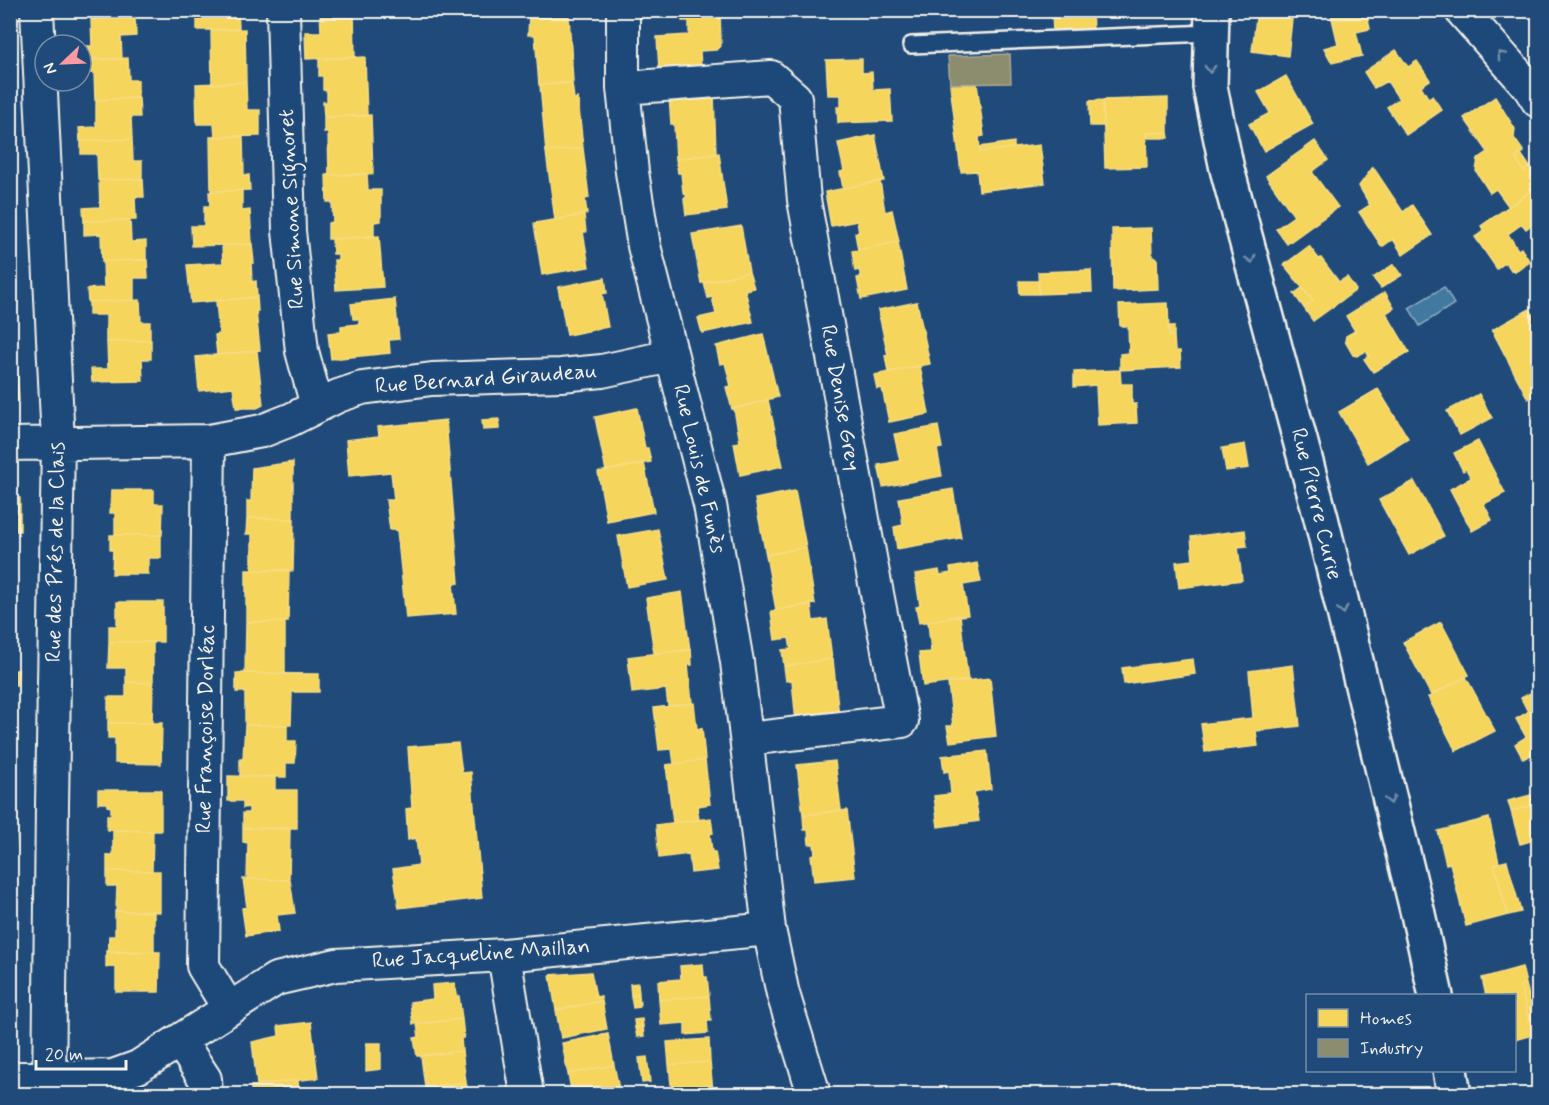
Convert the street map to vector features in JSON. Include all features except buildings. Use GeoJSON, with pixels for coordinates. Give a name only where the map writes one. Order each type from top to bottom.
{"type":"FeatureCollection","features":[{"type":"Feature","properties":{"kind":"street","name":"Rue des Prés de la Clais"},"geometry":{"type":"LineString","coordinates":[[37,10],[58,442],[49,1086]]}},
{"type":"Feature","properties":{"kind":"street","name":"Rue Simone Signoret"},"geometry":{"type":"LineString","coordinates":[[283,10],[289,231],[302,351],[317,406]]}},
{"type":"Feature","properties":{"kind":"street","name":"Rue Louis de Funès"},"geometry":{"type":"LineString","coordinates":[[623,10],[623,88],[632,172],[644,246],[710,505],[734,640],[769,929]]}},
{"type":"Feature","properties":{"kind":"street"},"geometry":{"type":"LineString","coordinates":[[1461,10],[1539,100]]}},
{"type":"Feature","properties":{"kind":"street","name":"Rue Pierre Curie"},"geometry":{"type":"LineString","coordinates":[[1212,22],[1210,87],[1227,170],[1321,518],[1436,994]]}},
{"type":"Feature","properties":{"kind":"street","name":"Rue Denise Grey"},"geometry":{"type":"LineString","coordinates":[[623,88],[771,77],[795,98],[804,200],[902,721],[747,739]]}},
{"type":"Feature","properties":{"kind":"street","name":"Rue Bernard Giraudeau"},"geometry":{"type":"LineString","coordinates":[[10,444],[209,441],[262,430],[290,420],[338,396],[362,388],[397,382],[464,377],[561,375],[602,371],[671,356]]}},
{"type":"Feature","properties":{"kind":"street","name":"Rue Françoise Dorléac"},"geometry":{"type":"LineString","coordinates":[[209,441],[203,966],[229,1009]]}},
{"type":"Feature","properties":{"kind":"street"},"geometry":{"type":"LineString","coordinates":[[769,929],[783,994],[814,1095]]}},
{"type":"Feature","properties":{"kind":"street","name":"Rue Jacqueline Maillan"},"geometry":{"type":"LineString","coordinates":[[10,1078],[49,1086],[112,1076],[138,1068],[276,980],[336,965],[504,955],[769,929]]}},
{"type":"Feature","properties":{"kind":"street"},"geometry":{"type":"LineString","coordinates":[[504,955],[527,1095]]}},
{"type":"Feature","properties":{"kind":"street"},"geometry":{"type":"LineString","coordinates":[[180,1041],[205,1079],[206,1095]]}},
{"type":"Feature","properties":{"kind":"street"},"geometry":{"type":"LineString","coordinates":[[1450,1072],[1454,1095]]}},
{"type":"Feature","properties":{"kind":"lane"},"geometry":{"type":"LineString","coordinates":[[911,45],[1212,22]]}},
{"type":"Feature","properties":{"kind":"water"},"geometry":{"type":"Polygon","coordinates":[[[1444,287],[1454,304],[1420,326],[1409,308],[1444,287]]]}}]}
